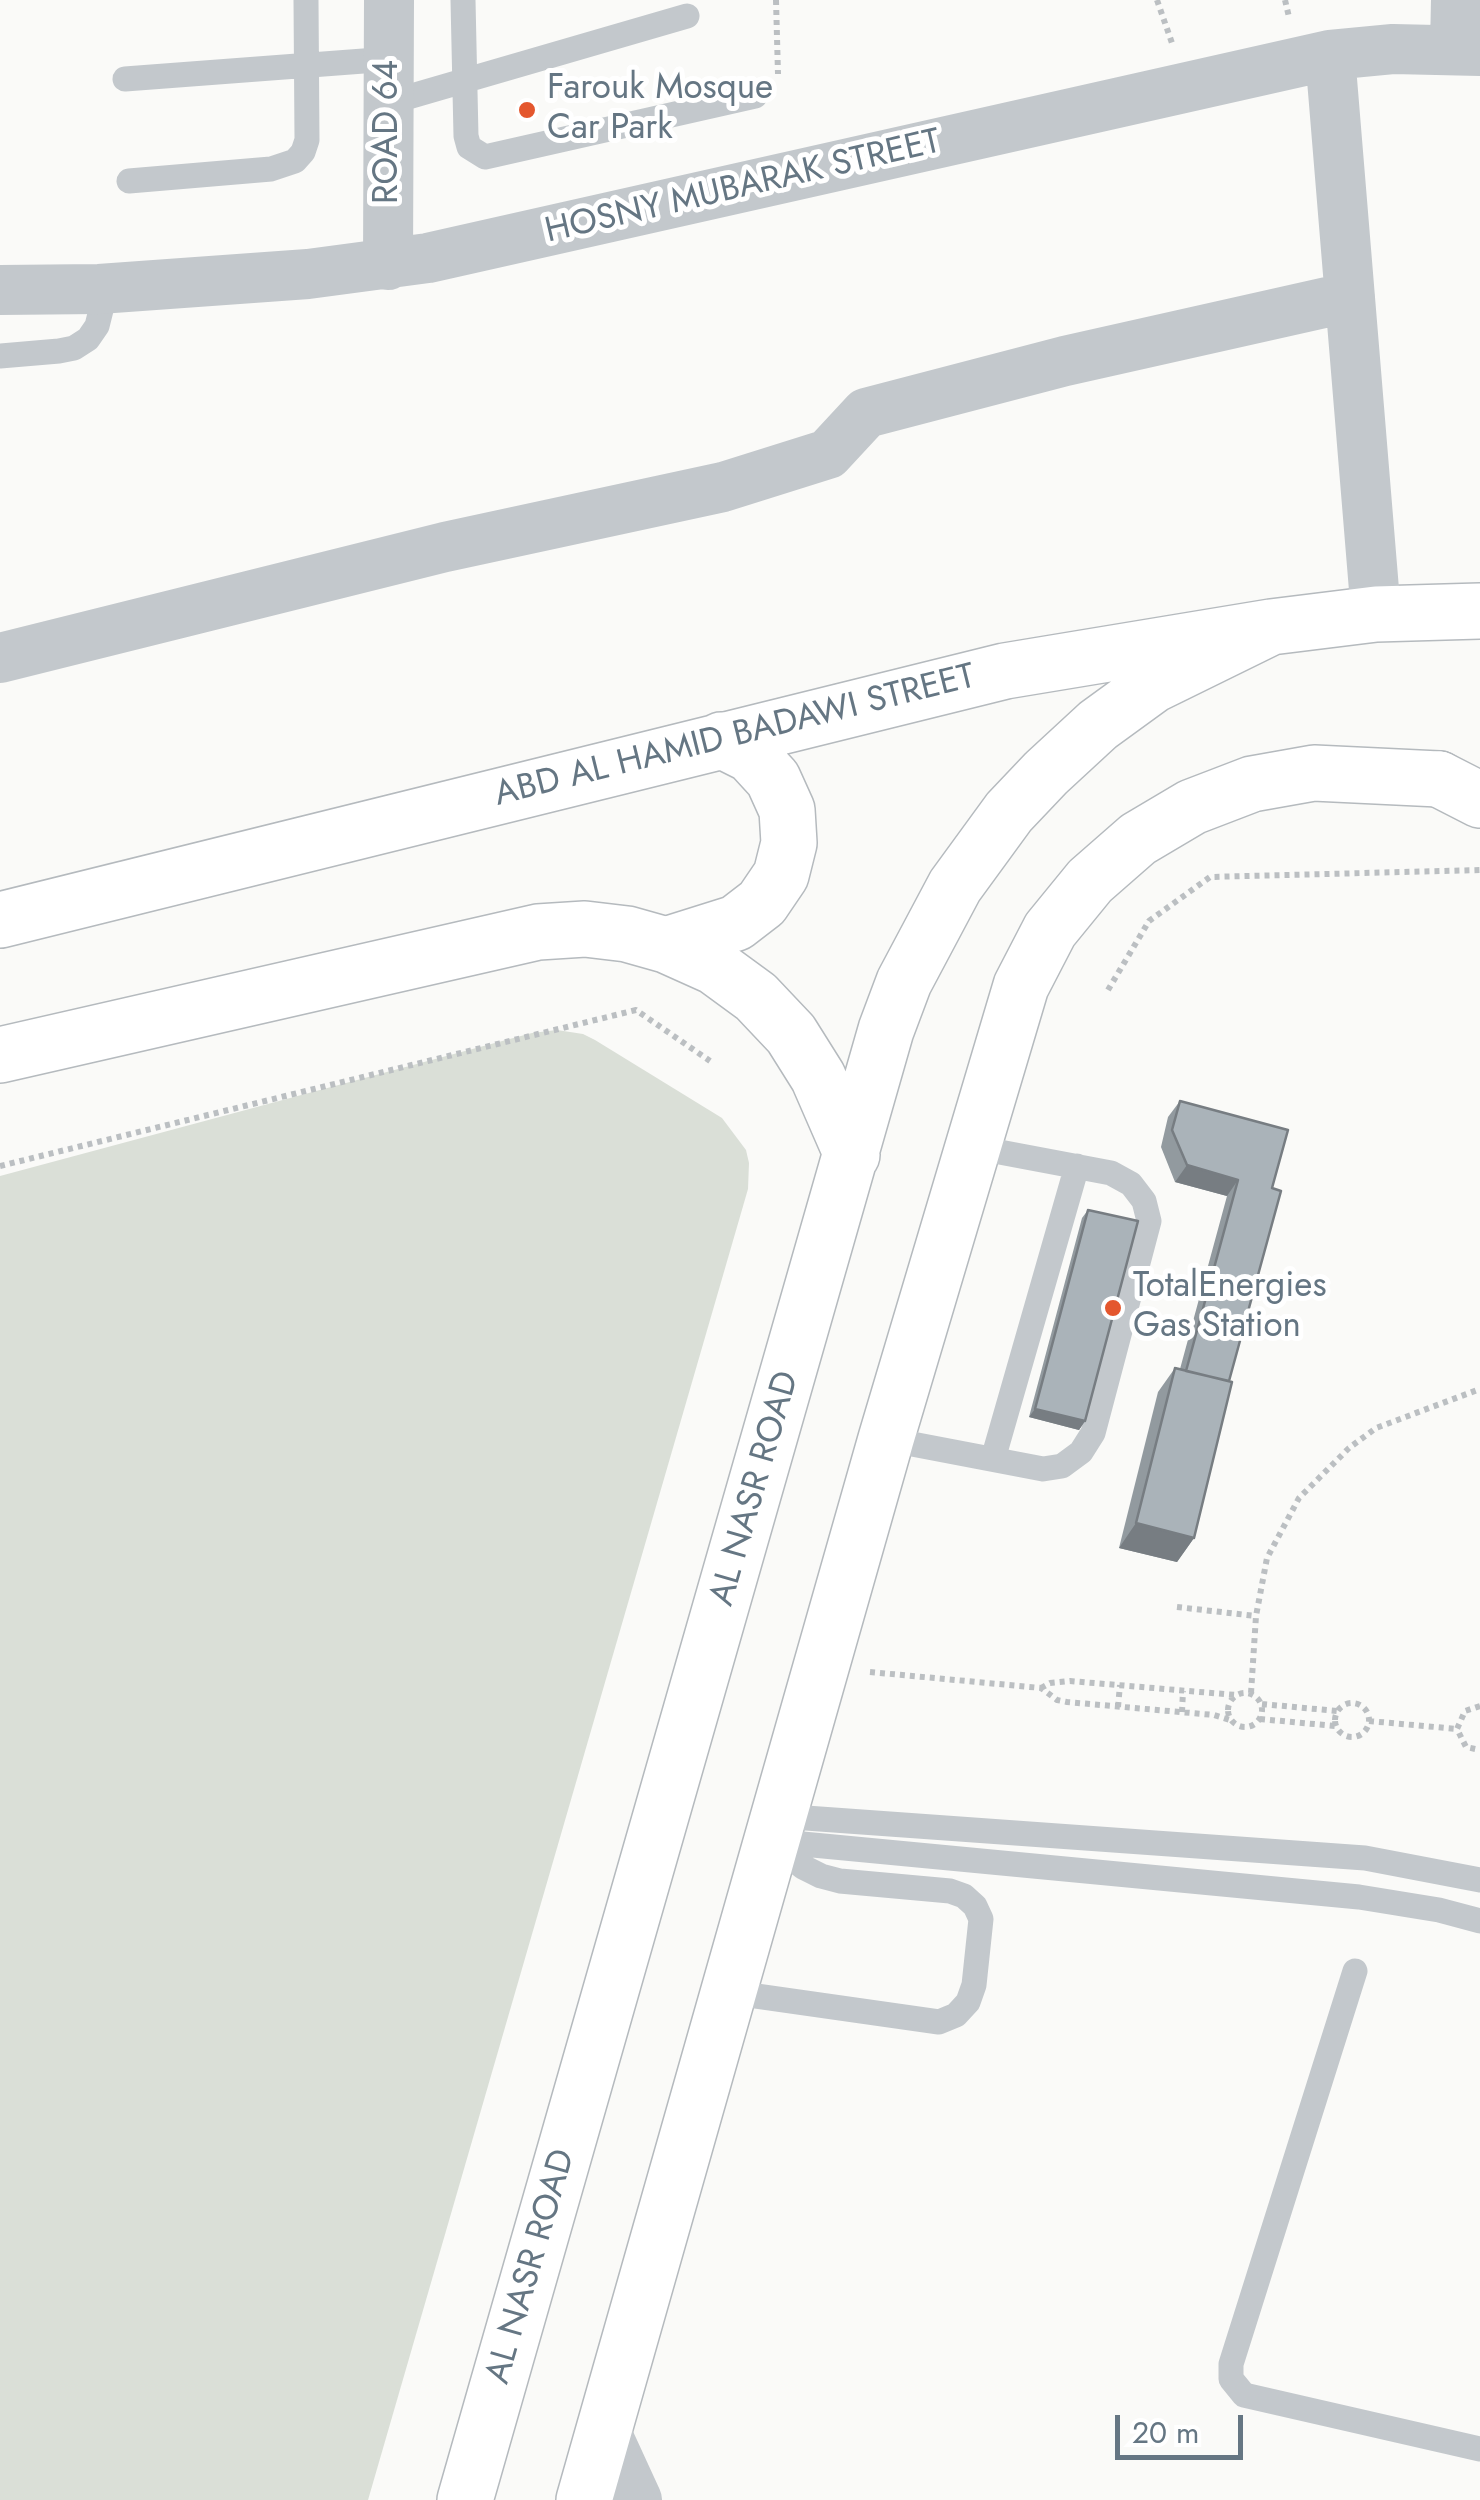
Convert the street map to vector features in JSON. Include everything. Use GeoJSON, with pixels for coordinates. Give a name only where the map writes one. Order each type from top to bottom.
{"type":"FeatureCollection","features":[{"type":"Feature","properties":{"kind":"main road","name":"ABD AL HAMID BADAWI STREET"},"geometry":{"type":"LineString","coordinates":[[0,920],[1004,670],[1271,627],[1376,614],[1480,611]]}},
{"type":"Feature","properties":{"kind":"main road","name":"AL NASR ROAD"},"geometry":{"type":"LineString","coordinates":[[465,2500],[886,1030],[904,982],[955,886],[985,843],[1046,772],[1098,725],[1153,685],[1271,627]]}},
{"type":"Feature","properties":{"kind":"main road"},"geometry":{"type":"LineString","coordinates":[[666,944],[736,922],[762,903],[781,875],[789,843],[787,810],[773,779],[751,755],[722,740]]}},
{"type":"Feature","properties":{"kind":"main road"},"geometry":{"type":"LineString","coordinates":[[584,2500],[886,1439],[1028,972],[1050,930],[1090,880],[1138,839],[1192,807],[1252,784],[1314,773],[1470,783]]}},
{"type":"Feature","properties":{"kind":"main road"},"geometry":{"type":"LineString","coordinates":[[0,1056],[538,932],[584,929],[666,944],[715,967],[756,997],[791,1034],[818,1077],[852,1155]]}},
{"type":"Feature","properties":{"kind":"street","name":"ROAD 64"},"geometry":{"type":"LineString","coordinates":[[388,265],[389,0]]}},
{"type":"Feature","properties":{"kind":"street","name":"HOSNY MUBARAK STREET"},"geometry":{"type":"LineString","coordinates":[[0,290],[99,289],[388,265],[470,250],[1330,55],[1393,49],[1464,33]]}},
{"type":"Feature","properties":{"kind":"street"},"geometry":{"type":"LineString","coordinates":[[1330,55],[1376,614]]}},
{"type":"Feature","properties":{"kind":"street"},"geometry":{"type":"LineString","coordinates":[[0,658],[446,548],[724,487],[828,454],[866,414],[1065,361],[1350,297]]}},
{"type":"Feature","properties":{"kind":"street"},"geometry":{"type":"LineString","coordinates":[[603,2426],[637,2500]]}},
{"type":"Feature","properties":{"kind":"lane"},"geometry":{"type":"LineString","coordinates":[[129,181],[283,168],[295,161],[307,140],[306,0]]}},
{"type":"Feature","properties":{"kind":"lane"},"geometry":{"type":"LineString","coordinates":[[463,0],[466,136],[469,147],[485,157],[756,96]]}},
{"type":"Feature","properties":{"kind":"lane"},"geometry":{"type":"LineString","coordinates":[[126,79],[306,65],[390,80],[464,80],[687,16]]}},
{"type":"Feature","properties":{"kind":"lane"},"geometry":{"type":"LineString","coordinates":[[0,356],[59,351],[88,340],[101,310],[99,289]]}},
{"type":"Feature","properties":{"kind":"lane"},"geometry":{"type":"LineString","coordinates":[[886,1439],[1043,1469],[1062,1466],[1082,1452],[1093,1433],[1149,1221],[1144,1201],[1131,1184],[1112,1173],[973,1147]]}},
{"type":"Feature","properties":{"kind":"lane"},"geometry":{"type":"LineString","coordinates":[[992,1460],[1076,1166]]}},
{"type":"Feature","properties":{"kind":"lane"},"geometry":{"type":"LineString","coordinates":[[775,1828],[1229,1848],[1365,1858],[1480,1880]]}},
{"type":"Feature","properties":{"kind":"lane"},"geometry":{"type":"LineString","coordinates":[[775,1828],[1228,1886],[1359,1898],[1439,1910],[1480,1921]]}},
{"type":"Feature","properties":{"kind":"lane"},"geometry":{"type":"LineString","coordinates":[[728,1992],[938,2022],[956,2015],[968,2002],[974,1985],[981,1919],[964,1896],[950,1891],[820,1876],[802,1867],[775,1828]]}},
{"type":"Feature","properties":{"kind":"lane"},"geometry":{"type":"LineString","coordinates":[[1228,1886],[1229,1848]]}},
{"type":"Feature","properties":{"kind":"lane"},"geometry":{"type":"LineString","coordinates":[[1359,1898],[1365,1858]]}},
{"type":"Feature","properties":{"kind":"lane"},"geometry":{"type":"LineString","coordinates":[[1355,1971],[1231,2364],[1231,2378],[1244,2395],[1480,2449]]}},
{"type":"Feature","properties":{"kind":"path"},"geometry":{"type":"LineString","coordinates":[[1108,990],[1149,921],[1210,877],[1480,870]]}},
{"type":"Feature","properties":{"kind":"path"},"geometry":{"type":"LineString","coordinates":[[0,1166],[636,1010],[710,1061]]}},
{"type":"Feature","properties":{"kind":"path"},"geometry":{"type":"LineString","coordinates":[[1336,1712],[1262,1704],[1251,1693],[1256,1616],[1267,1558],[1280,1528],[1324,1470],[1376,1428],[1480,1389]]}},
{"type":"Feature","properties":{"kind":"path"},"geometry":{"type":"LineString","coordinates":[[1178,1607],[1256,1616]]}},
{"type":"Feature","properties":{"kind":"path"},"geometry":{"type":"LineString","coordinates":[[821,1667],[1041,1688],[1060,1681],[1251,1693]]}},
{"type":"Feature","properties":{"kind":"path"},"geometry":{"type":"LineString","coordinates":[[1118,1706],[1120,1685]]}},
{"type":"Feature","properties":{"kind":"path"},"geometry":{"type":"LineString","coordinates":[[1041,1688],[1057,1700],[1214,1715],[1246,1726],[1260,1719],[1335,1726]]}},
{"type":"Feature","properties":{"kind":"path"},"geometry":{"type":"LineString","coordinates":[[1182,1712],[1183,1691]]}},
{"type":"Feature","properties":{"kind":"path"},"geometry":{"type":"LineString","coordinates":[[1233,1721],[1228,1707],[1236,1695]]}},
{"type":"Feature","properties":{"kind":"path"},"geometry":{"type":"LineString","coordinates":[[1260,1719],[1262,1704]]}},
{"type":"Feature","properties":{"kind":"path"},"geometry":{"type":"LineString","coordinates":[[1357,1704],[1368,1713],[1369,1721],[1367,1729],[1354,1737],[1340,1733],[1335,1726],[1336,1712],[1342,1706],[1357,1704]]}},
{"type":"Feature","properties":{"kind":"path"},"geometry":{"type":"LineString","coordinates":[[1457,1729],[1465,1711],[1480,1706]]}},
{"type":"Feature","properties":{"kind":"path"},"geometry":{"type":"LineString","coordinates":[[1369,1721],[1457,1729]]}},
{"type":"Feature","properties":{"kind":"path"},"geometry":{"type":"LineString","coordinates":[[1457,1729],[1466,1747],[1480,1750]]}},
{"type":"Feature","properties":{"kind":"shaded area"},"geometry":{"type":"Polygon","coordinates":[[[557,1030],[595,1040],[722,1118],[746,1150],[748,1189],[368,2500],[0,2500],[0,1176],[532,1033],[557,1030]]]}},
{"type":"Feature","properties":{"kind":"building"},"geometry":{"type":"Polygon","coordinates":[[[1180,1101],[1288,1130],[1272,1188],[1281,1191],[1229,1381],[1186,1371],[1238,1180],[1187,1165],[1172,1130],[1180,1101]]]}},
{"type":"Feature","properties":{"kind":"building"},"geometry":{"type":"Polygon","coordinates":[[[1088,1210],[1138,1221],[1085,1421],[1035,1409],[1088,1210]]]}},
{"type":"Feature","properties":{"kind":"building"},"geometry":{"type":"Polygon","coordinates":[[[1175,1368],[1232,1382],[1194,1538],[1136,1523],[1175,1368]]]}},
{"type":"Feature","properties":{"kind":"place","name":"Farouk Mosque Car Park"},"geometry":{"type":"Point","coordinates":[527,110]}},
{"type":"Feature","properties":{"kind":"place","name":"TotalEnergies Gas Station"},"geometry":{"type":"Point","coordinates":[1113,1308]}}]}
